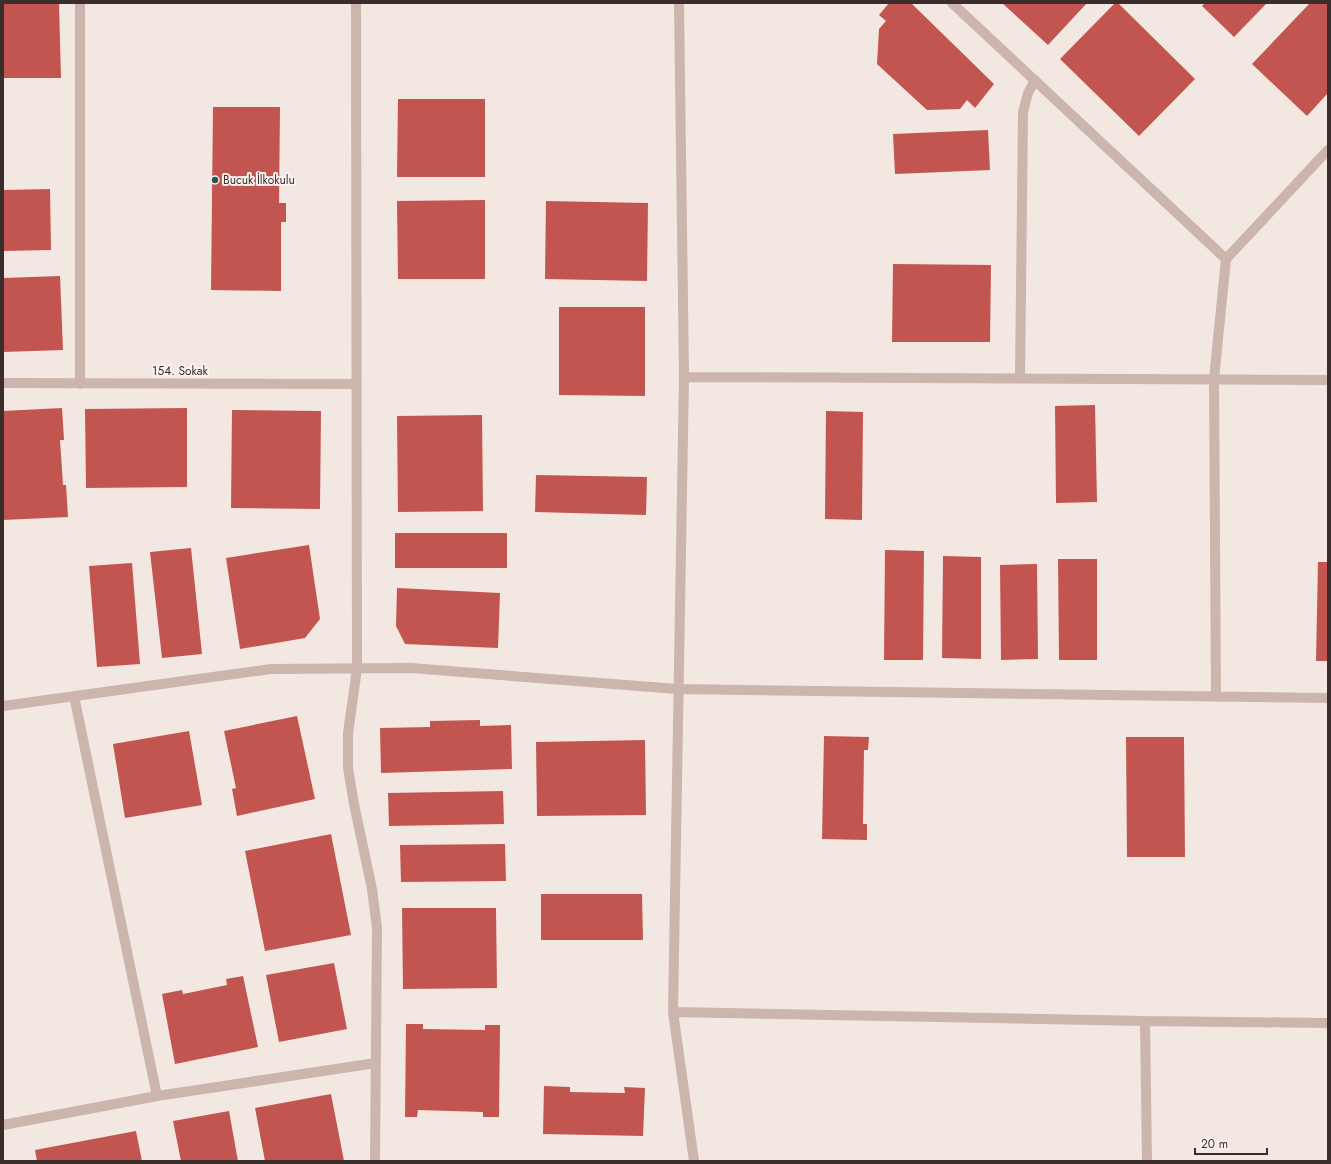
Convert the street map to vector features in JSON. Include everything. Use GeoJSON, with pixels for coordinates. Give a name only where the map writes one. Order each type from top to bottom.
{"type":"FeatureCollection","features":[{"type":"Feature","properties":{"kind":"street"},"geometry":{"type":"LineString","coordinates":[[80,3],[80,384]]}},
{"type":"Feature","properties":{"kind":"street"},"geometry":{"type":"LineString","coordinates":[[356,3],[356,668],[348,733],[348,768],[372,889],[377,928],[375,1161]]}},
{"type":"Feature","properties":{"kind":"street"},"geometry":{"type":"LineString","coordinates":[[679,3],[684,377],[677,689],[673,1012],[694,1161]]}},
{"type":"Feature","properties":{"kind":"street"},"geometry":{"type":"LineString","coordinates":[[952,3],[1226,259]]}},
{"type":"Feature","properties":{"kind":"street"},"geometry":{"type":"LineString","coordinates":[[1020,379],[1023,112],[1028,92],[1035,80]]}},
{"type":"Feature","properties":{"kind":"street"},"geometry":{"type":"LineString","coordinates":[[1216,697],[1214,379],[1226,259],[1328,150]]}},
{"type":"Feature","properties":{"kind":"street"},"geometry":{"type":"LineString","coordinates":[[684,377],[1328,380]]}},
{"type":"Feature","properties":{"kind":"street","name":"154. Sokak"},"geometry":{"type":"LineString","coordinates":[[3,383],[357,384]]}},
{"type":"Feature","properties":{"kind":"street"},"geometry":{"type":"LineString","coordinates":[[3,706],[271,669],[356,668],[411,668],[677,689],[1328,698]]}},
{"type":"Feature","properties":{"kind":"street"},"geometry":{"type":"LineString","coordinates":[[74,696],[157,1096]]}},
{"type":"Feature","properties":{"kind":"street"},"geometry":{"type":"LineString","coordinates":[[673,1012],[1328,1023]]}},
{"type":"Feature","properties":{"kind":"street"},"geometry":{"type":"LineString","coordinates":[[1145,1021],[1147,1161]]}},
{"type":"Feature","properties":{"kind":"street"},"geometry":{"type":"LineString","coordinates":[[3,1125],[157,1096],[376,1063]]}},
{"type":"Feature","properties":{"kind":"building"},"geometry":{"type":"Polygon","coordinates":[[[3,3],[59,3],[61,78],[3,78],[3,3]]]}},
{"type":"Feature","properties":{"kind":"building"},"geometry":{"type":"Polygon","coordinates":[[[889,3],[911,3],[994,84],[975,108],[967,100],[960,109],[927,110],[877,64],[879,29],[886,21],[879,15],[889,3]]]}},
{"type":"Feature","properties":{"kind":"building"},"geometry":{"type":"Polygon","coordinates":[[[1002,3],[1087,3],[1048,45],[1002,3]]]}},
{"type":"Feature","properties":{"kind":"building"},"geometry":{"type":"Polygon","coordinates":[[[1115,3],[1118,3],[1195,79],[1139,136],[1060,59],[1115,3]]]}},
{"type":"Feature","properties":{"kind":"building"},"geometry":{"type":"Polygon","coordinates":[[[1205,3],[1267,3],[1234,37],[1202,6],[1205,3]]]}},
{"type":"Feature","properties":{"kind":"building"},"geometry":{"type":"Polygon","coordinates":[[[1310,3],[1328,3],[1328,93],[1307,116],[1252,64],[1310,3]]]}},
{"type":"Feature","properties":{"kind":"building"},"geometry":{"type":"Polygon","coordinates":[[[398,99],[485,99],[485,177],[397,177],[398,99]]]}},
{"type":"Feature","properties":{"kind":"building"},"geometry":{"type":"Polygon","coordinates":[[[213,107],[280,107],[279,203],[286,203],[286,222],[281,222],[281,291],[211,290],[213,107]]]}},
{"type":"Feature","properties":{"kind":"building"},"geometry":{"type":"Polygon","coordinates":[[[988,130],[990,170],[895,174],[893,134],[988,130]]]}},
{"type":"Feature","properties":{"kind":"building"},"geometry":{"type":"Polygon","coordinates":[[[50,189],[51,250],[3,251],[3,190],[50,189]]]}},
{"type":"Feature","properties":{"kind":"building"},"geometry":{"type":"Polygon","coordinates":[[[485,200],[485,279],[398,279],[397,201],[485,200]]]}},
{"type":"Feature","properties":{"kind":"building"},"geometry":{"type":"Polygon","coordinates":[[[546,201],[648,203],[647,281],[545,279],[546,201]]]}},
{"type":"Feature","properties":{"kind":"building"},"geometry":{"type":"Polygon","coordinates":[[[893,264],[991,265],[990,342],[892,342],[893,264]]]}},
{"type":"Feature","properties":{"kind":"building"},"geometry":{"type":"Polygon","coordinates":[[[60,276],[63,350],[3,352],[3,278],[60,276]]]}},
{"type":"Feature","properties":{"kind":"building"},"geometry":{"type":"Polygon","coordinates":[[[559,307],[645,307],[645,396],[559,395],[559,307]]]}},
{"type":"Feature","properties":{"kind":"building"},"geometry":{"type":"Polygon","coordinates":[[[1095,405],[1097,502],[1056,503],[1055,406],[1095,405]]]}},
{"type":"Feature","properties":{"kind":"building"},"geometry":{"type":"Polygon","coordinates":[[[62,408],[64,440],[60,440],[63,485],[66,485],[68,517],[3,520],[3,411],[62,408]]]}},
{"type":"Feature","properties":{"kind":"building"},"geometry":{"type":"Polygon","coordinates":[[[187,408],[187,487],[86,488],[85,409],[187,408]]]}},
{"type":"Feature","properties":{"kind":"building"},"geometry":{"type":"Polygon","coordinates":[[[232,410],[321,411],[320,509],[231,508],[232,410]]]}},
{"type":"Feature","properties":{"kind":"building"},"geometry":{"type":"Polygon","coordinates":[[[826,411],[863,412],[862,520],[825,519],[826,411]]]}},
{"type":"Feature","properties":{"kind":"building"},"geometry":{"type":"Polygon","coordinates":[[[482,415],[483,511],[398,512],[397,416],[482,415]]]}},
{"type":"Feature","properties":{"kind":"building"},"geometry":{"type":"Polygon","coordinates":[[[536,475],[647,477],[646,515],[535,512],[536,475]]]}},
{"type":"Feature","properties":{"kind":"building"},"geometry":{"type":"Polygon","coordinates":[[[395,533],[507,533],[507,568],[395,568],[395,533]]]}},
{"type":"Feature","properties":{"kind":"building"},"geometry":{"type":"Polygon","coordinates":[[[309,545],[320,619],[305,638],[240,649],[226,558],[309,545]]]}},
{"type":"Feature","properties":{"kind":"building"},"geometry":{"type":"Polygon","coordinates":[[[191,548],[202,654],[162,658],[150,552],[191,548]]]}},
{"type":"Feature","properties":{"kind":"building"},"geometry":{"type":"Polygon","coordinates":[[[885,550],[924,551],[923,660],[884,660],[885,550]]]}},
{"type":"Feature","properties":{"kind":"building"},"geometry":{"type":"Polygon","coordinates":[[[943,556],[981,557],[981,659],[942,658],[943,556]]]}},
{"type":"Feature","properties":{"kind":"building"},"geometry":{"type":"Polygon","coordinates":[[[1058,559],[1097,559],[1097,660],[1059,660],[1058,559]]]}},
{"type":"Feature","properties":{"kind":"building"},"geometry":{"type":"Polygon","coordinates":[[[1318,562],[1328,562],[1328,661],[1316,661],[1318,562]]]}},
{"type":"Feature","properties":{"kind":"building"},"geometry":{"type":"Polygon","coordinates":[[[132,563],[140,664],[97,667],[89,566],[132,563]]]}},
{"type":"Feature","properties":{"kind":"building"},"geometry":{"type":"Polygon","coordinates":[[[1037,564],[1038,659],[1001,660],[1000,565],[1037,564]]]}},
{"type":"Feature","properties":{"kind":"building"},"geometry":{"type":"Polygon","coordinates":[[[397,588],[500,593],[498,648],[405,644],[396,626],[397,588]]]}},
{"type":"Feature","properties":{"kind":"building"},"geometry":{"type":"Polygon","coordinates":[[[297,716],[315,799],[237,816],[232,789],[236,788],[224,731],[297,716]]]}},
{"type":"Feature","properties":{"kind":"building"},"geometry":{"type":"Polygon","coordinates":[[[480,720],[480,726],[511,725],[512,769],[381,773],[380,728],[430,727],[430,721],[480,720]]]}},
{"type":"Feature","properties":{"kind":"building"},"geometry":{"type":"Polygon","coordinates":[[[189,731],[202,805],[125,818],[113,744],[189,731]]]}},
{"type":"Feature","properties":{"kind":"building"},"geometry":{"type":"Polygon","coordinates":[[[824,736],[869,737],[868,750],[864,750],[863,824],[867,824],[867,840],[822,839],[824,736]]]}},
{"type":"Feature","properties":{"kind":"building"},"geometry":{"type":"Polygon","coordinates":[[[1126,737],[1184,737],[1185,857],[1127,857],[1126,737]]]}},
{"type":"Feature","properties":{"kind":"building"},"geometry":{"type":"Polygon","coordinates":[[[645,740],[646,815],[537,816],[536,742],[645,740]]]}},
{"type":"Feature","properties":{"kind":"building"},"geometry":{"type":"Polygon","coordinates":[[[503,791],[504,824],[389,826],[388,793],[503,791]]]}},
{"type":"Feature","properties":{"kind":"building"},"geometry":{"type":"Polygon","coordinates":[[[331,834],[351,935],[265,951],[245,851],[331,834]]]}},
{"type":"Feature","properties":{"kind":"building"},"geometry":{"type":"Polygon","coordinates":[[[505,844],[506,881],[401,882],[400,845],[505,844]]]}},
{"type":"Feature","properties":{"kind":"building"},"geometry":{"type":"Polygon","coordinates":[[[541,894],[642,894],[643,940],[541,940],[541,894]]]}},
{"type":"Feature","properties":{"kind":"building"},"geometry":{"type":"Polygon","coordinates":[[[402,908],[496,908],[497,988],[403,989],[402,908]]]}},
{"type":"Feature","properties":{"kind":"building"},"geometry":{"type":"Polygon","coordinates":[[[334,963],[347,1029],[279,1042],[266,975],[334,963]]]}},
{"type":"Feature","properties":{"kind":"building"},"geometry":{"type":"Polygon","coordinates":[[[243,976],[258,1047],[175,1064],[162,994],[182,990],[183,994],[227,985],[226,979],[243,976]]]}},
{"type":"Feature","properties":{"kind":"building"},"geometry":{"type":"Polygon","coordinates":[[[406,1024],[423,1024],[423,1029],[485,1030],[485,1025],[500,1025],[499,1117],[483,1117],[483,1112],[418,1110],[417,1117],[405,1117],[406,1024]]]}},
{"type":"Feature","properties":{"kind":"building"},"geometry":{"type":"Polygon","coordinates":[[[544,1086],[570,1087],[570,1092],[625,1093],[624,1087],[645,1088],[643,1136],[543,1134],[544,1086]]]}},
{"type":"Feature","properties":{"kind":"building"},"geometry":{"type":"Polygon","coordinates":[[[331,1094],[344,1161],[265,1161],[255,1108],[331,1094]]]}},
{"type":"Feature","properties":{"kind":"building"},"geometry":{"type":"Polygon","coordinates":[[[229,1111],[238,1161],[181,1161],[173,1121],[229,1111]]]}},
{"type":"Feature","properties":{"kind":"building"},"geometry":{"type":"Polygon","coordinates":[[[136,1131],[142,1161],[37,1161],[35,1150],[136,1131]]]}},
{"type":"Feature","properties":{"kind":"place","name":"Bucuk İlkokulu"},"geometry":{"type":"Point","coordinates":[215,180]}}]}
